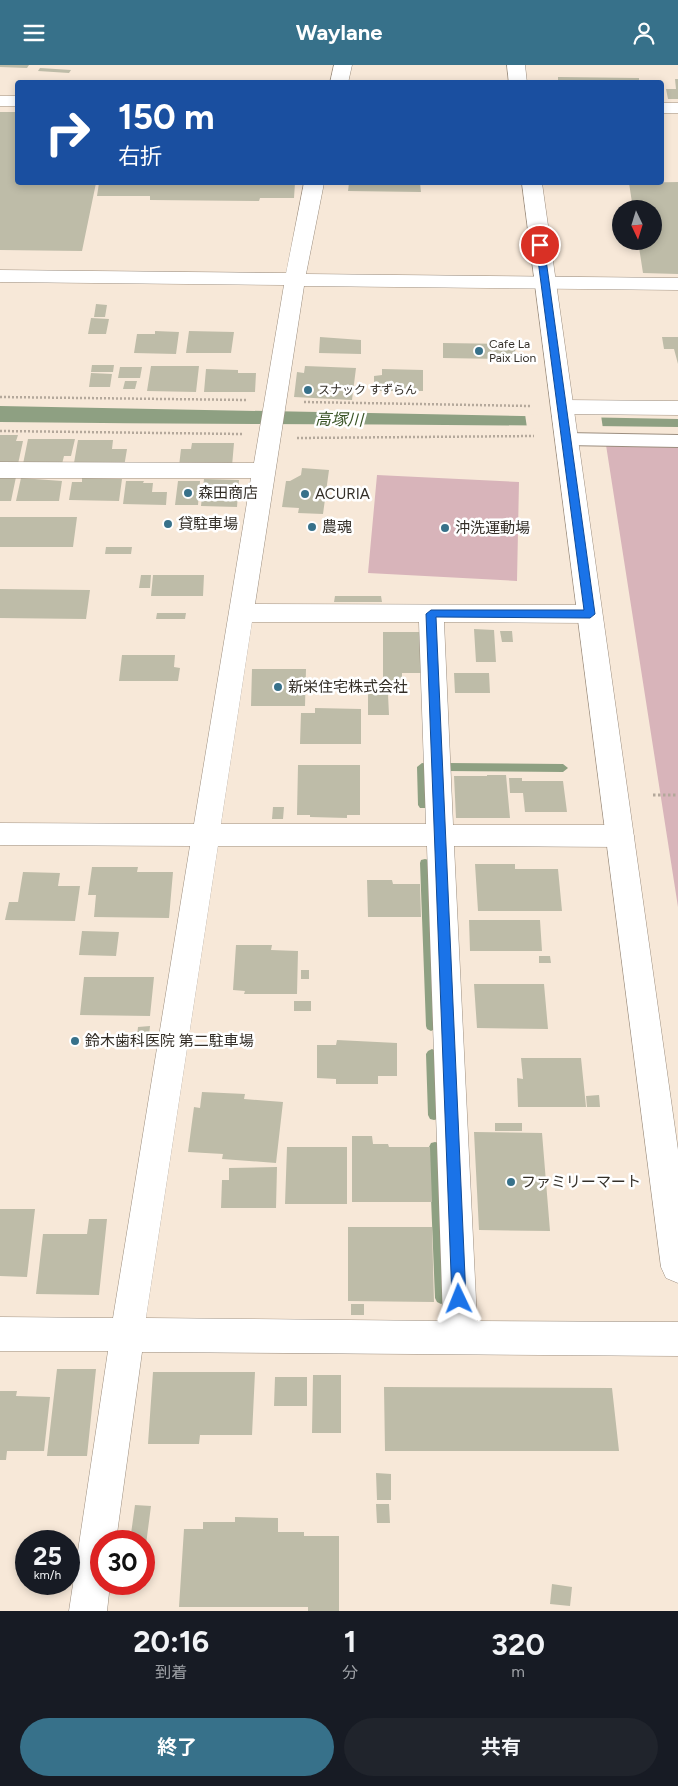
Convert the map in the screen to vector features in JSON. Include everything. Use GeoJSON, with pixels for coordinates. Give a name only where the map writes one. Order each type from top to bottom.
{"type":"FeatureCollection","features":[{"type":"Feature","properties":{"kind":"street"},"geometry":{"type":"LineString","coordinates":[[340,80],[343,65]]}},
{"type":"Feature","properties":{"kind":"street"},"geometry":{"type":"LineString","coordinates":[[516,65],[518,80]]}},
{"type":"Feature","properties":{"kind":"street"},"geometry":{"type":"LineString","coordinates":[[0,101],[15,101]]}},
{"type":"Feature","properties":{"kind":"street"},"geometry":{"type":"LineString","coordinates":[[664,108],[678,108]]}},
{"type":"Feature","properties":{"kind":"street"},"geometry":{"type":"LineString","coordinates":[[88,1611],[126,1335],[295,279],[314,185]]}},
{"type":"Feature","properties":{"kind":"street"},"geometry":{"type":"LineString","coordinates":[[532,185],[678,1267]]}},
{"type":"Feature","properties":{"kind":"street"},"geometry":{"type":"LineString","coordinates":[[0,276],[678,284]]}},
{"type":"Feature","properties":{"kind":"street"},"geometry":{"type":"LineString","coordinates":[[564,422],[678,408]]}},
{"type":"Feature","properties":{"kind":"street"},"geometry":{"type":"LineString","coordinates":[[564,422],[678,441]]}},
{"type":"Feature","properties":{"kind":"street"},"geometry":{"type":"LineString","coordinates":[[0,470],[264,471]]}},
{"type":"Feature","properties":{"kind":"street"},"geometry":{"type":"LineString","coordinates":[[242,613],[590,614]]}},
{"type":"Feature","properties":{"kind":"street"},"geometry":{"type":"LineString","coordinates":[[431,614],[461,1337]]}},
{"type":"Feature","properties":{"kind":"street"},"geometry":{"type":"LineString","coordinates":[[0,834],[620,836]]}},
{"type":"Feature","properties":{"kind":"street"},"geometry":{"type":"LineString","coordinates":[[0,1334],[678,1339]]}},
{"type":"Feature","properties":{"kind":"path"},"geometry":{"type":"LineString","coordinates":[[0,397],[272,422],[534,436]]}},
{"type":"Feature","properties":{"kind":"path"},"geometry":{"type":"LineString","coordinates":[[0,431],[272,422],[531,406]]}},
{"type":"Feature","properties":{"kind":"path"},"geometry":{"type":"LineString","coordinates":[[653,795],[678,795]]}},
{"type":"Feature","properties":{"kind":"shaded area"},"geometry":{"type":"Polygon","coordinates":[[[606,445],[678,446],[678,907],[606,445]]]}},
{"type":"Feature","properties":{"kind":"shaded area","name":"沖洗運動場"},"geometry":{"type":"Polygon","coordinates":[[[377,475],[519,482],[517,581],[368,573],[377,475]]]}},
{"type":"Feature","properties":{"kind":"water","name":"高塚川"},"geometry":{"type":"Polygon","coordinates":[[[0,406],[678,419],[678,427],[0,422],[0,406]]]}},
{"type":"Feature","properties":{"kind":"pier"},"geometry":{"type":"Polygon","coordinates":[[[525,414],[601,415],[603,429],[527,428],[525,414]]]}},
{"type":"Feature","properties":{"kind":"building"},"geometry":{"type":"Polygon","coordinates":[[[0,65],[29,65],[27,68],[0,67],[0,65]]]}},
{"type":"Feature","properties":{"kind":"building"},"geometry":{"type":"Polygon","coordinates":[[[40,68],[71,70],[69,73],[38,71],[40,68]]]}},
{"type":"Feature","properties":{"kind":"building"},"geometry":{"type":"Polygon","coordinates":[[[558,77],[639,78],[639,80],[558,80],[558,77]]]}},
{"type":"Feature","properties":{"kind":"building"},"geometry":{"type":"Polygon","coordinates":[[[675,79],[678,79],[678,99],[668,99],[666,89],[676,89],[675,79]]]}},
{"type":"Feature","properties":{"kind":"building"},"geometry":{"type":"Polygon","coordinates":[[[0,112],[15,112],[15,185],[96,185],[82,251],[0,250],[0,112]]]}},
{"type":"Feature","properties":{"kind":"building"},"geometry":{"type":"Polygon","coordinates":[[[664,182],[678,182],[678,274],[643,273],[639,250],[662,250],[662,200],[632,200],[629,185],[664,185],[664,182]]]}},
{"type":"Feature","properties":{"kind":"building"},"geometry":{"type":"Polygon","coordinates":[[[99,185],[295,185],[294,198],[260,198],[259,201],[150,200],[150,196],[97,196],[99,185]]]}},
{"type":"Feature","properties":{"kind":"building"},"geometry":{"type":"Polygon","coordinates":[[[349,185],[420,185],[421,192],[348,191],[349,185]]]}},
{"type":"Feature","properties":{"kind":"building"},"geometry":{"type":"Polygon","coordinates":[[[96,304],[107,305],[105,317],[94,317],[96,304]]]}},
{"type":"Feature","properties":{"kind":"building"},"geometry":{"type":"Polygon","coordinates":[[[91,318],[109,319],[106,334],[88,334],[91,318]]]}},
{"type":"Feature","properties":{"kind":"building"},"geometry":{"type":"Polygon","coordinates":[[[155,331],[179,332],[176,354],[134,353],[137,334],[155,334],[155,331]]]}},
{"type":"Feature","properties":{"kind":"building"},"geometry":{"type":"Polygon","coordinates":[[[189,331],[234,332],[231,353],[186,353],[189,331]]]}},
{"type":"Feature","properties":{"kind":"building"},"geometry":{"type":"Polygon","coordinates":[[[320,337],[361,340],[361,354],[319,353],[320,337]]]}},
{"type":"Feature","properties":{"kind":"building"},"geometry":{"type":"Polygon","coordinates":[[[662,337],[678,337],[678,364],[674,349],[664,349],[662,337]]]}},
{"type":"Feature","properties":{"kind":"building","name":"Cafe La Paix Lion"},"geometry":{"type":"Polygon","coordinates":[[[443,343],[515,344],[516,363],[502,363],[501,359],[443,358],[443,343]]]}},
{"type":"Feature","properties":{"kind":"building"},"geometry":{"type":"Polygon","coordinates":[[[92,365],[114,365],[113,372],[91,372],[92,365]]]}},
{"type":"Feature","properties":{"kind":"building"},"geometry":{"type":"Polygon","coordinates":[[[151,366],[199,366],[196,392],[147,391],[151,366]]]}},
{"type":"Feature","properties":{"kind":"building"},"geometry":{"type":"Polygon","coordinates":[[[305,366],[356,368],[352,400],[294,397],[297,372],[304,373],[305,366]]]}},
{"type":"Feature","properties":{"kind":"building"},"geometry":{"type":"Polygon","coordinates":[[[120,367],[142,367],[140,378],[118,378],[120,367]]]}},
{"type":"Feature","properties":{"kind":"building"},"geometry":{"type":"Polygon","coordinates":[[[206,369],[238,370],[238,373],[256,373],[255,392],[204,392],[206,369]]]}},
{"type":"Feature","properties":{"kind":"building"},"geometry":{"type":"Polygon","coordinates":[[[382,369],[423,370],[423,391],[374,391],[374,376],[382,375],[382,369]]]}},
{"type":"Feature","properties":{"kind":"building"},"geometry":{"type":"Polygon","coordinates":[[[91,373],[112,374],[110,387],[89,387],[91,373]]]}},
{"type":"Feature","properties":{"kind":"building"},"geometry":{"type":"Polygon","coordinates":[[[125,381],[137,381],[135,389],[123,389],[125,381]]]}},
{"type":"Feature","properties":{"kind":"building"},"geometry":{"type":"Polygon","coordinates":[[[0,435],[18,435],[16,441],[23,441],[18,464],[0,464],[0,435]]]}},
{"type":"Feature","properties":{"kind":"building"},"geometry":{"type":"Polygon","coordinates":[[[28,439],[75,439],[71,456],[64,456],[62,464],[23,464],[28,439]]]}},
{"type":"Feature","properties":{"kind":"building"},"geometry":{"type":"Polygon","coordinates":[[[78,440],[113,440],[112,449],[127,449],[124,467],[74,463],[78,440]]]}},
{"type":"Feature","properties":{"kind":"building"},"geometry":{"type":"Polygon","coordinates":[[[192,443],[234,443],[232,466],[179,466],[181,449],[191,449],[192,443]]]}},
{"type":"Feature","properties":{"kind":"building","name":"ACURIA"},"geometry":{"type":"Polygon","coordinates":[[[302,468],[329,470],[323,514],[298,513],[299,508],[282,507],[286,481],[301,475],[302,468]]]}},
{"type":"Feature","properties":{"kind":"building"},"geometry":{"type":"Polygon","coordinates":[[[0,477],[16,477],[11,501],[0,501],[0,477]]]}},
{"type":"Feature","properties":{"kind":"building"},"geometry":{"type":"Polygon","coordinates":[[[21,478],[62,481],[59,501],[16,501],[21,478]]]}},
{"type":"Feature","properties":{"kind":"building"},"geometry":{"type":"Polygon","coordinates":[[[82,478],[122,479],[119,501],[69,500],[72,482],[82,482],[82,478]]]}},
{"type":"Feature","properties":{"kind":"building"},"geometry":{"type":"Polygon","coordinates":[[[204,479],[239,480],[237,507],[201,506],[204,479]]]}},
{"type":"Feature","properties":{"kind":"building"},"geometry":{"type":"Polygon","coordinates":[[[126,481],[153,483],[152,492],[167,492],[166,505],[123,504],[126,481]]]}},
{"type":"Feature","properties":{"kind":"building","name":"森田商店"},"geometry":{"type":"Polygon","coordinates":[[[178,481],[200,481],[198,505],[175,505],[178,481]]]}},
{"type":"Feature","properties":{"kind":"building"},"geometry":{"type":"Polygon","coordinates":[[[0,517],[77,517],[73,547],[0,547],[0,517]]]}},
{"type":"Feature","properties":{"kind":"building"},"geometry":{"type":"Polygon","coordinates":[[[106,547],[132,547],[131,554],[105,554],[106,547]]]}},
{"type":"Feature","properties":{"kind":"building"},"geometry":{"type":"Polygon","coordinates":[[[141,575],[151,575],[150,588],[139,588],[141,575]]]}},
{"type":"Feature","properties":{"kind":"building"},"geometry":{"type":"Polygon","coordinates":[[[153,575],[204,575],[203,596],[151,596],[153,575]]]}},
{"type":"Feature","properties":{"kind":"building"},"geometry":{"type":"Polygon","coordinates":[[[0,589],[90,590],[86,619],[0,618],[0,589]]]}},
{"type":"Feature","properties":{"kind":"building"},"geometry":{"type":"Polygon","coordinates":[[[335,596],[381,596],[382,602],[334,602],[335,596]]]}},
{"type":"Feature","properties":{"kind":"building"},"geometry":{"type":"Polygon","coordinates":[[[157,613],[186,613],[185,619],[156,619],[157,613]]]}},
{"type":"Feature","properties":{"kind":"building"},"geometry":{"type":"Polygon","coordinates":[[[474,629],[494,630],[496,662],[476,662],[474,629]]]}},
{"type":"Feature","properties":{"kind":"building"},"geometry":{"type":"Polygon","coordinates":[[[500,631],[512,631],[513,642],[502,642],[500,631]]]}},
{"type":"Feature","properties":{"kind":"building"},"geometry":{"type":"Polygon","coordinates":[[[383,632],[421,632],[423,673],[402,673],[402,686],[383,686],[383,632]]]}},
{"type":"Feature","properties":{"kind":"building"},"geometry":{"type":"Polygon","coordinates":[[[122,655],[175,655],[174,667],[180,668],[178,681],[119,681],[122,655]]]}},
{"type":"Feature","properties":{"kind":"building"},"geometry":{"type":"Polygon","coordinates":[[[252,669],[306,669],[305,706],[251,706],[252,669]]]}},
{"type":"Feature","properties":{"kind":"building"},"geometry":{"type":"Polygon","coordinates":[[[454,673],[489,673],[490,693],[455,693],[454,673]]]}},
{"type":"Feature","properties":{"kind":"building"},"geometry":{"type":"Polygon","coordinates":[[[368,694],[388,694],[389,715],[368,715],[368,694]]]}},
{"type":"Feature","properties":{"kind":"building"},"geometry":{"type":"Polygon","coordinates":[[[315,708],[361,709],[361,744],[300,744],[301,713],[315,713],[315,708]]]}},
{"type":"Feature","properties":{"kind":"building"},"geometry":{"type":"Polygon","coordinates":[[[298,765],[360,765],[360,815],[347,815],[347,818],[297,815],[298,765]]]}},
{"type":"Feature","properties":{"kind":"building"},"geometry":{"type":"Polygon","coordinates":[[[506,775],[510,818],[456,818],[454,776],[506,775]]]}},
{"type":"Feature","properties":{"kind":"building"},"geometry":{"type":"Polygon","coordinates":[[[509,778],[522,778],[522,781],[563,781],[567,812],[525,812],[523,793],[510,793],[509,778]]]}},
{"type":"Feature","properties":{"kind":"building"},"geometry":{"type":"Polygon","coordinates":[[[273,807],[284,807],[283,819],[272,819],[273,807]]]}},
{"type":"Feature","properties":{"kind":"building"},"geometry":{"type":"Polygon","coordinates":[[[475,864],[515,864],[515,869],[558,869],[562,911],[478,911],[475,864]]]}},
{"type":"Feature","properties":{"kind":"building"},"geometry":{"type":"Polygon","coordinates":[[[92,867],[138,867],[137,872],[173,872],[169,918],[94,917],[96,895],[88,895],[92,867]]]}},
{"type":"Feature","properties":{"kind":"building"},"geometry":{"type":"Polygon","coordinates":[[[23,872],[60,873],[58,886],[80,886],[75,921],[5,920],[9,902],[18,902],[23,872]]]}},
{"type":"Feature","properties":{"kind":"building"},"geometry":{"type":"Polygon","coordinates":[[[367,880],[392,880],[393,884],[420,884],[421,917],[368,917],[367,880]]]}},
{"type":"Feature","properties":{"kind":"building"},"geometry":{"type":"Polygon","coordinates":[[[469,920],[540,920],[542,951],[470,951],[469,920]]]}},
{"type":"Feature","properties":{"kind":"building"},"geometry":{"type":"Polygon","coordinates":[[[82,931],[119,932],[116,956],[79,955],[82,931]]]}},
{"type":"Feature","properties":{"kind":"building"},"geometry":{"type":"Polygon","coordinates":[[[236,945],[272,945],[271,950],[298,951],[297,994],[244,994],[245,991],[233,990],[236,945]]]}},
{"type":"Feature","properties":{"kind":"building"},"geometry":{"type":"Polygon","coordinates":[[[539,956],[550,956],[551,963],[539,963],[539,956]]]}},
{"type":"Feature","properties":{"kind":"building"},"geometry":{"type":"Polygon","coordinates":[[[301,970],[309,970],[309,979],[301,979],[301,970]]]}},
{"type":"Feature","properties":{"kind":"building"},"geometry":{"type":"Polygon","coordinates":[[[84,977],[154,977],[150,1016],[80,1015],[84,977]]]}},
{"type":"Feature","properties":{"kind":"building"},"geometry":{"type":"Polygon","coordinates":[[[474,984],[544,984],[548,1029],[477,1028],[474,984]]]}},
{"type":"Feature","properties":{"kind":"building"},"geometry":{"type":"Polygon","coordinates":[[[294,1001],[311,1001],[311,1011],[294,1011],[294,1001]]]}},
{"type":"Feature","properties":{"kind":"building"},"geometry":{"type":"Polygon","coordinates":[[[150,1026],[148,1045],[136,1045],[138,1027],[150,1026]]]}},
{"type":"Feature","properties":{"kind":"building"},"geometry":{"type":"Polygon","coordinates":[[[337,1040],[397,1043],[397,1076],[378,1076],[378,1084],[336,1084],[336,1079],[317,1078],[317,1045],[336,1045],[337,1040]]]}},
{"type":"Feature","properties":{"kind":"building"},"geometry":{"type":"Polygon","coordinates":[[[521,1058],[581,1058],[586,1107],[518,1107],[517,1078],[523,1079],[521,1058]]]}},
{"type":"Feature","properties":{"kind":"building"},"geometry":{"type":"Polygon","coordinates":[[[202,1092],[245,1094],[244,1099],[283,1102],[276,1163],[222,1159],[223,1154],[188,1152],[194,1107],[200,1108],[202,1092]]]}},
{"type":"Feature","properties":{"kind":"building"},"geometry":{"type":"Polygon","coordinates":[[[599,1095],[600,1107],[587,1107],[586,1096],[599,1095]]]}},
{"type":"Feature","properties":{"kind":"building"},"geometry":{"type":"Polygon","coordinates":[[[495,1123],[522,1123],[522,1131],[495,1131],[495,1123]]]}},
{"type":"Feature","properties":{"kind":"building","name":"ファミリーマート"},"geometry":{"type":"Polygon","coordinates":[[[474,1132],[542,1133],[550,1231],[479,1230],[474,1132]]]}},
{"type":"Feature","properties":{"kind":"building"},"geometry":{"type":"Polygon","coordinates":[[[352,1136],[372,1136],[373,1144],[388,1144],[389,1147],[430,1147],[432,1202],[352,1202],[352,1136]]]}},
{"type":"Feature","properties":{"kind":"building"},"geometry":{"type":"Polygon","coordinates":[[[287,1147],[347,1147],[347,1204],[285,1204],[287,1147]]]}},
{"type":"Feature","properties":{"kind":"building"},"geometry":{"type":"Polygon","coordinates":[[[277,1167],[276,1208],[221,1208],[222,1180],[229,1180],[229,1168],[277,1167]]]}},
{"type":"Feature","properties":{"kind":"building"},"geometry":{"type":"Polygon","coordinates":[[[0,1209],[35,1209],[27,1277],[0,1276],[0,1209]]]}},
{"type":"Feature","properties":{"kind":"building"},"geometry":{"type":"Polygon","coordinates":[[[89,1219],[107,1219],[99,1295],[36,1294],[43,1234],[87,1234],[89,1219]]]}},
{"type":"Feature","properties":{"kind":"building"},"geometry":{"type":"Polygon","coordinates":[[[348,1227],[432,1227],[434,1302],[348,1301],[348,1227]]]}},
{"type":"Feature","properties":{"kind":"building"},"geometry":{"type":"Polygon","coordinates":[[[351,1304],[364,1304],[364,1315],[351,1315],[351,1304]]]}},
{"type":"Feature","properties":{"kind":"building"},"geometry":{"type":"Polygon","coordinates":[[[57,1369],[96,1369],[87,1456],[47,1456],[57,1369]]]}},
{"type":"Feature","properties":{"kind":"building"},"geometry":{"type":"Polygon","coordinates":[[[153,1372],[255,1372],[252,1435],[200,1435],[199,1444],[148,1444],[153,1372]]]}},
{"type":"Feature","properties":{"kind":"building"},"geometry":{"type":"Polygon","coordinates":[[[313,1375],[341,1375],[341,1433],[312,1433],[313,1375]]]}},
{"type":"Feature","properties":{"kind":"building"},"geometry":{"type":"Polygon","coordinates":[[[275,1377],[307,1377],[307,1406],[274,1406],[275,1377]]]}},
{"type":"Feature","properties":{"kind":"building"},"geometry":{"type":"Polygon","coordinates":[[[384,1387],[612,1388],[619,1451],[385,1451],[384,1387]]]}},
{"type":"Feature","properties":{"kind":"building"},"geometry":{"type":"Polygon","coordinates":[[[0,1391],[17,1391],[16,1396],[50,1397],[44,1451],[7,1451],[6,1460],[0,1460],[0,1391]]]}},
{"type":"Feature","properties":{"kind":"building"},"geometry":{"type":"Polygon","coordinates":[[[376,1473],[391,1474],[391,1500],[377,1500],[376,1473]]]}},
{"type":"Feature","properties":{"kind":"building"},"geometry":{"type":"Polygon","coordinates":[[[376,1504],[389,1504],[390,1523],[377,1523],[376,1504]]]}},
{"type":"Feature","properties":{"kind":"building"},"geometry":{"type":"Polygon","coordinates":[[[135,1505],[151,1506],[148,1530],[132,1530],[135,1505]]]}},
{"type":"Feature","properties":{"kind":"building"},"geometry":{"type":"Polygon","coordinates":[[[235,1517],[278,1518],[278,1532],[304,1532],[304,1536],[339,1536],[339,1611],[308,1611],[308,1607],[179,1607],[184,1529],[203,1529],[203,1522],[235,1522],[235,1517]]]}},
{"type":"Feature","properties":{"kind":"building"},"geometry":{"type":"Polygon","coordinates":[[[552,1584],[572,1587],[570,1606],[550,1604],[552,1584]]]}},
{"type":"Feature","properties":{"kind":"waterway"},"geometry":{"type":"LineString","coordinates":[[423,805],[422,767],[427,767]]}},
{"type":"Feature","properties":{"kind":"waterway"},"geometry":{"type":"LineString","coordinates":[[447,767],[563,768]]}},
{"type":"Feature","properties":{"kind":"waterway"},"geometry":{"type":"LineString","coordinates":[[425,863],[431,1026]]}},
{"type":"Feature","properties":{"kind":"waterway"},"geometry":{"type":"LineString","coordinates":[[432,1054],[434,1115]]}},
{"type":"Feature","properties":{"kind":"waterway"},"geometry":{"type":"LineString","coordinates":[[435,1147],[441,1298]]}},
{"type":"Feature","properties":{"kind":"place","name":"Cafe La Paix Lion"},"geometry":{"type":"Point","coordinates":[479,351]}},
{"type":"Feature","properties":{"kind":"place","name":"スナック すずらん"},"geometry":{"type":"Point","coordinates":[308,390]}},
{"type":"Feature","properties":{"kind":"place","name":"森田商店"},"geometry":{"type":"Point","coordinates":[188,493]}},
{"type":"Feature","properties":{"kind":"place","name":"ACURIA"},"geometry":{"type":"Point","coordinates":[305,494]}},
{"type":"Feature","properties":{"kind":"place","name":"貸駐車場"},"geometry":{"type":"Point","coordinates":[168,524]}},
{"type":"Feature","properties":{"kind":"place","name":"農魂"},"geometry":{"type":"Point","coordinates":[312,527]}},
{"type":"Feature","properties":{"kind":"place","name":"沖洗運動場"},"geometry":{"type":"Point","coordinates":[445,528]}},
{"type":"Feature","properties":{"kind":"place","name":"新栄住宅株式会社"},"geometry":{"type":"Point","coordinates":[278,687]}},
{"type":"Feature","properties":{"kind":"place","name":"鈴木歯科医院 第二駐車場"},"geometry":{"type":"Point","coordinates":[75,1041]}},
{"type":"Feature","properties":{"kind":"place","name":"ファミリーマート"},"geometry":{"type":"Point","coordinates":[511,1182]}},
{"type":"Feature","properties":{"kind":"route"},"geometry":{"type":"LineString","coordinates":[[459,1299],[431,614],[590,614],[540,245]]}}]}
